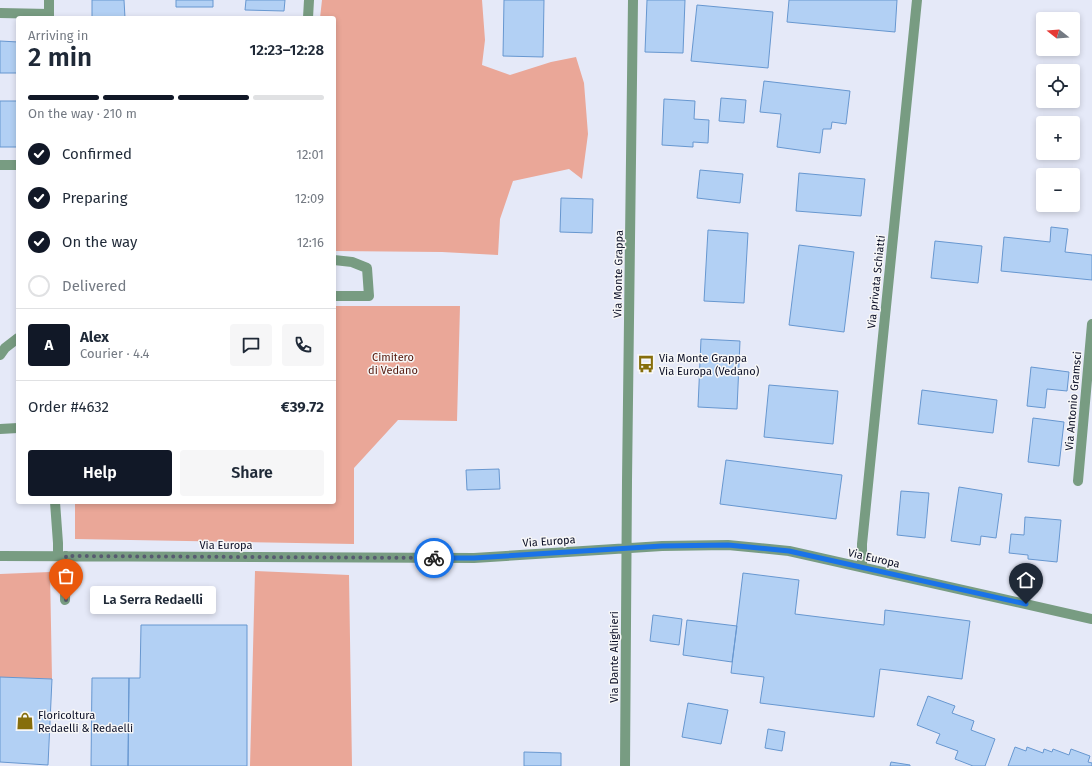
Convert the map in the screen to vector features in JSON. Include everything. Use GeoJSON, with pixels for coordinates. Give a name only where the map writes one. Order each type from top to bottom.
{"type":"FeatureCollection","features":[{"type":"Feature","properties":{"kind":"street"},"geometry":{"type":"LineString","coordinates":[[0,13],[49,16],[48,0]]}},
{"type":"Feature","properties":{"kind":"street"},"geometry":{"type":"LineString","coordinates":[[308,16],[309,0]]}},
{"type":"Feature","properties":{"kind":"street","name":"Via Monte Grappa"},"geometry":{"type":"LineString","coordinates":[[626,548],[634,0]]}},
{"type":"Feature","properties":{"kind":"street","name":"Via privata Schiatti"},"geometry":{"type":"LineString","coordinates":[[862,567],[862,544],[917,0]]}},
{"type":"Feature","properties":{"kind":"street"},"geometry":{"type":"LineString","coordinates":[[0,165],[16,165]]}},
{"type":"Feature","properties":{"kind":"street"},"geometry":{"type":"LineString","coordinates":[[336,260],[352,262],[367,268],[369,296],[336,296]]}},
{"type":"Feature","properties":{"kind":"street","name":"Via Antonio Gramsci"},"geometry":{"type":"LineString","coordinates":[[1078,481],[1092,324]]}},
{"type":"Feature","properties":{"kind":"street"},"geometry":{"type":"LineString","coordinates":[[0,355],[16,340]]}},
{"type":"Feature","properties":{"kind":"street"},"geometry":{"type":"LineString","coordinates":[[0,429],[16,428]]}},
{"type":"Feature","properties":{"kind":"street"},"geometry":{"type":"LineString","coordinates":[[55,504],[58,543],[62,556],[66,600]]}},
{"type":"Feature","properties":{"kind":"street","name":"Via Europa"},"geometry":{"type":"LineString","coordinates":[[0,555],[474,558],[662,546],[728,545],[789,551],[1092,619]]}},
{"type":"Feature","properties":{"kind":"street","name":"Via Dante Alighieri"},"geometry":{"type":"LineString","coordinates":[[625,766],[626,548]]}},
{"type":"Feature","properties":{"kind":"green space"},"geometry":{"type":"Polygon","coordinates":[[[322,0],[482,0],[485,40],[482,65],[510,75],[551,62],[576,57],[584,83],[588,134],[582,179],[569,169],[513,181],[500,219],[498,255],[442,252],[336,251],[336,16],[320,16],[322,0]]]}},
{"type":"Feature","properties":{"kind":"green space","name":"Cimitero di Vedano"},"geometry":{"type":"Polygon","coordinates":[[[336,306],[460,306],[457,421],[398,420],[354,468],[354,544],[75,539],[75,504],[336,504],[336,306]]]}},
{"type":"Feature","properties":{"kind":"green space"},"geometry":{"type":"Polygon","coordinates":[[[255,571],[349,575],[352,766],[250,766],[255,571]]]}},
{"type":"Feature","properties":{"kind":"green space"},"geometry":{"type":"Polygon","coordinates":[[[50,572],[52,679],[0,678],[0,574],[50,572]]]}},
{"type":"Feature","properties":{"kind":"building"},"geometry":{"type":"Polygon","coordinates":[[[92,0],[124,0],[125,16],[92,16],[92,0]]]}},
{"type":"Feature","properties":{"kind":"building"},"geometry":{"type":"Polygon","coordinates":[[[176,0],[213,0],[213,7],[176,7],[176,0]]]}},
{"type":"Feature","properties":{"kind":"building"},"geometry":{"type":"Polygon","coordinates":[[[246,0],[285,0],[284,11],[245,10],[246,0]]]}},
{"type":"Feature","properties":{"kind":"building"},"geometry":{"type":"Polygon","coordinates":[[[504,0],[544,0],[543,57],[503,56],[504,0]]]}},
{"type":"Feature","properties":{"kind":"building"},"geometry":{"type":"Polygon","coordinates":[[[647,0],[685,0],[683,53],[645,52],[647,0]]]}},
{"type":"Feature","properties":{"kind":"building"},"geometry":{"type":"Polygon","coordinates":[[[789,0],[897,0],[895,32],[787,22],[789,0]]]}},
{"type":"Feature","properties":{"kind":"building"},"geometry":{"type":"Polygon","coordinates":[[[697,5],[773,12],[768,68],[691,61],[697,5]]]}},
{"type":"Feature","properties":{"kind":"building"},"geometry":{"type":"Polygon","coordinates":[[[0,41],[16,42],[16,73],[0,73],[0,41]]]}},
{"type":"Feature","properties":{"kind":"building"},"geometry":{"type":"Polygon","coordinates":[[[764,81],[850,91],[846,124],[832,122],[831,129],[823,129],[820,153],[777,147],[781,114],[760,112],[764,81]]]}},
{"type":"Feature","properties":{"kind":"building"},"geometry":{"type":"Polygon","coordinates":[[[721,98],[746,100],[744,123],[719,121],[721,98]]]}},
{"type":"Feature","properties":{"kind":"building"},"geometry":{"type":"Polygon","coordinates":[[[664,99],[695,101],[694,119],[709,120],[708,143],[693,142],[693,147],[662,145],[664,99]]]}},
{"type":"Feature","properties":{"kind":"building"},"geometry":{"type":"Polygon","coordinates":[[[0,101],[16,101],[16,147],[0,147],[0,101]]]}},
{"type":"Feature","properties":{"kind":"building"},"geometry":{"type":"Polygon","coordinates":[[[700,170],[743,174],[740,203],[697,198],[700,170]]]}},
{"type":"Feature","properties":{"kind":"building"},"geometry":{"type":"Polygon","coordinates":[[[799,173],[865,179],[861,216],[796,211],[799,173]]]}},
{"type":"Feature","properties":{"kind":"building"},"geometry":{"type":"Polygon","coordinates":[[[561,198],[593,199],[592,233],[560,232],[561,198]]]}},
{"type":"Feature","properties":{"kind":"building"},"geometry":{"type":"Polygon","coordinates":[[[1051,227],[1068,229],[1065,252],[1092,255],[1092,280],[1001,271],[1004,237],[1050,242],[1051,227]]]}},
{"type":"Feature","properties":{"kind":"building"},"geometry":{"type":"Polygon","coordinates":[[[708,230],[748,233],[744,303],[704,301],[708,230]]]}},
{"type":"Feature","properties":{"kind":"building"},"geometry":{"type":"Polygon","coordinates":[[[935,241],[982,246],[978,283],[931,278],[935,241]]]}},
{"type":"Feature","properties":{"kind":"building"},"geometry":{"type":"Polygon","coordinates":[[[799,245],[854,252],[844,332],[789,325],[799,245]]]}},
{"type":"Feature","properties":{"kind":"building"},"geometry":{"type":"Polygon","coordinates":[[[701,339],[740,341],[737,409],[698,407],[701,339]]]}},
{"type":"Feature","properties":{"kind":"building"},"geometry":{"type":"Polygon","coordinates":[[[1031,367],[1069,372],[1067,391],[1047,389],[1045,408],[1027,406],[1031,367]]]}},
{"type":"Feature","properties":{"kind":"building"},"geometry":{"type":"Polygon","coordinates":[[[769,385],[838,391],[833,444],[764,437],[769,385]]]}},
{"type":"Feature","properties":{"kind":"building"},"geometry":{"type":"Polygon","coordinates":[[[922,390],[997,400],[993,433],[918,424],[922,390]]]}},
{"type":"Feature","properties":{"kind":"building"},"geometry":{"type":"Polygon","coordinates":[[[1033,418],[1064,422],[1059,466],[1028,462],[1033,418]]]}},
{"type":"Feature","properties":{"kind":"building"},"geometry":{"type":"Polygon","coordinates":[[[726,460],[842,475],[836,519],[720,504],[726,460]]]}},
{"type":"Feature","properties":{"kind":"building"},"geometry":{"type":"Polygon","coordinates":[[[499,469],[500,489],[467,490],[466,470],[499,469]]]}},
{"type":"Feature","properties":{"kind":"building"},"geometry":{"type":"Polygon","coordinates":[[[959,487],[1002,494],[996,538],[981,536],[980,545],[951,541],[959,487]]]}},
{"type":"Feature","properties":{"kind":"building"},"geometry":{"type":"Polygon","coordinates":[[[901,491],[929,493],[925,538],[897,535],[901,491]]]}},
{"type":"Feature","properties":{"kind":"building"},"geometry":{"type":"Polygon","coordinates":[[[1025,517],[1061,520],[1057,562],[1028,559],[1028,555],[1009,553],[1011,534],[1024,535],[1025,517]]]}},
{"type":"Feature","properties":{"kind":"building"},"geometry":{"type":"Polygon","coordinates":[[[743,573],[799,580],[795,614],[884,625],[885,610],[970,621],[962,679],[880,669],[874,717],[760,703],[764,677],[731,673],[743,573]]]}},
{"type":"Feature","properties":{"kind":"building"},"geometry":{"type":"Polygon","coordinates":[[[653,615],[682,619],[679,645],[650,641],[653,615]]]}},
{"type":"Feature","properties":{"kind":"building"},"geometry":{"type":"Polygon","coordinates":[[[687,620],[737,626],[732,662],[683,655],[687,620]]]}},
{"type":"Feature","properties":{"kind":"building"},"geometry":{"type":"Polygon","coordinates":[[[141,625],[247,625],[247,766],[128,766],[129,678],[140,678],[141,625]]]}},
{"type":"Feature","properties":{"kind":"building","name":"Floricoltura Redaelli & Redaelli"},"geometry":{"type":"Polygon","coordinates":[[[0,677],[52,679],[48,765],[0,762],[0,677]]]}},
{"type":"Feature","properties":{"kind":"building"},"geometry":{"type":"Polygon","coordinates":[[[92,678],[129,678],[128,766],[91,766],[92,678]]]}},
{"type":"Feature","properties":{"kind":"building"},"geometry":{"type":"Polygon","coordinates":[[[928,696],[955,706],[952,713],[974,721],[971,730],[995,739],[985,766],[973,766],[955,759],[958,751],[936,743],[940,734],[917,725],[928,696]]]}},
{"type":"Feature","properties":{"kind":"building"},"geometry":{"type":"Polygon","coordinates":[[[688,703],[728,710],[721,744],[682,737],[688,703]]]}},
{"type":"Feature","properties":{"kind":"building"},"geometry":{"type":"Polygon","coordinates":[[[768,729],[785,732],[782,751],[765,748],[768,729]]]}},
{"type":"Feature","properties":{"kind":"building"},"geometry":{"type":"Polygon","coordinates":[[[1015,747],[1026,751],[1027,747],[1043,753],[1044,749],[1052,752],[1053,749],[1069,755],[1071,749],[1090,756],[1088,762],[1092,763],[1092,766],[1008,766],[1015,747]]]}},
{"type":"Feature","properties":{"kind":"building"},"geometry":{"type":"Polygon","coordinates":[[[524,752],[561,753],[561,766],[524,766],[524,752]]]}},
{"type":"Feature","properties":{"kind":"building"},"geometry":{"type":"Polygon","coordinates":[[[891,762],[910,765],[910,766],[890,766],[891,762]]]}},
{"type":"Feature","properties":{"kind":"way so far"},"geometry":{"type":"LineString","coordinates":[[66,600],[66,556],[434,558]]}},
{"type":"Feature","properties":{"kind":"place","name":"Via Monte Grappa Via Europa (Vedano)"},"geometry":{"type":"Point","coordinates":[646,364]}},
{"type":"Feature","properties":{"kind":"place","name":"La Serra Redaelli"},"geometry":{"type":"Point","coordinates":[66,600]}},
{"type":"Feature","properties":{"kind":"place","name":"Floricoltura Redaelli & Redaelli"},"geometry":{"type":"Point","coordinates":[25,721]}},
{"type":"Feature","properties":{"kind":"route"},"geometry":{"type":"LineString","coordinates":[[434,558],[474,558],[662,546],[728,545],[789,551],[1026,604]]}}]}
